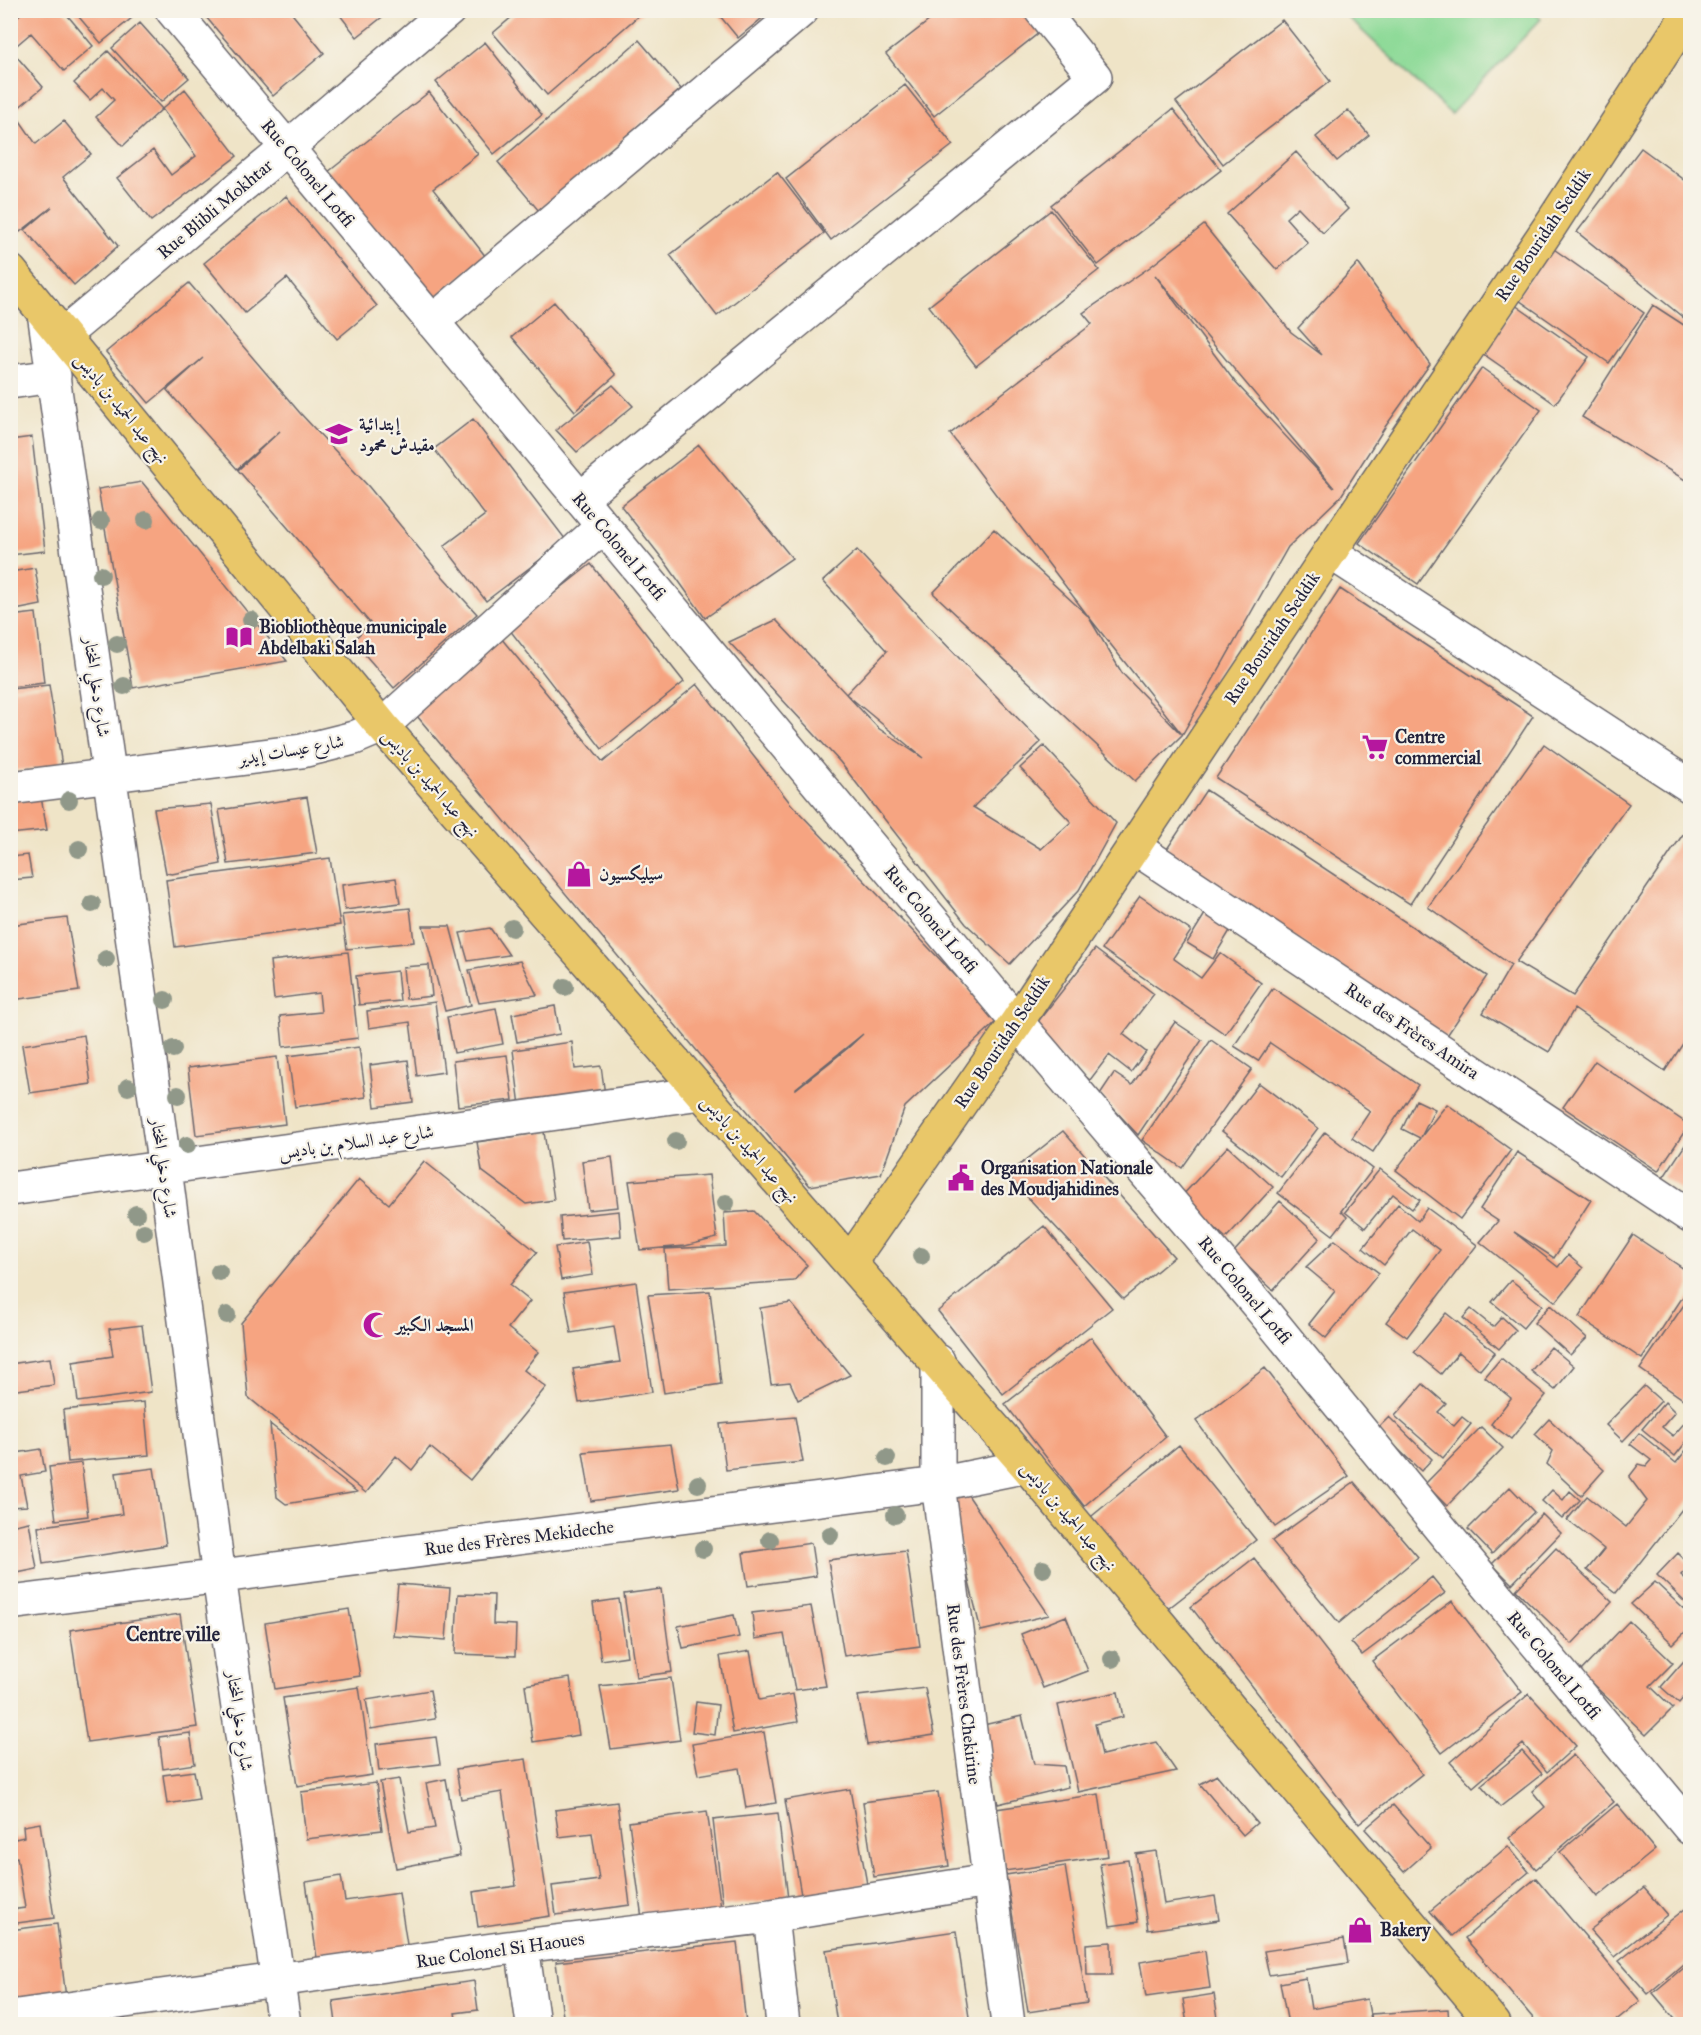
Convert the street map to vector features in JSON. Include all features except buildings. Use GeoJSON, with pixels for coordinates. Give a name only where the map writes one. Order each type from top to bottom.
{"type":"FeatureCollection","features":[{"type":"Feature","properties":{"kind":"main road","name":"Rue Bouridah Seddik"},"geometry":{"type":"LineString","coordinates":[[850,1262],[1017,1022],[1550,226],[1690,11]]}},
{"type":"Feature","properties":{"kind":"main road","name":"نهج عبد الحميد بن باديس"},"geometry":{"type":"LineString","coordinates":[[10,272],[382,726],[938,1361],[974,1407],[1027,1466],[1494,2025]]}},
{"type":"Feature","properties":{"kind":"street","name":"Rue Colonel Lotfi"},"geometry":{"type":"LineString","coordinates":[[172,10],[1017,1022],[1263,1311],[1690,1828]]}},
{"type":"Feature","properties":{"kind":"street","name":"Rue Blibli Mokhtar"},"geometry":{"type":"LineString","coordinates":[[53,324],[288,148],[449,10]]}},
{"type":"Feature","properties":{"kind":"street"},"geometry":{"type":"LineString","coordinates":[[432,322],[802,10]]}},
{"type":"Feature","properties":{"kind":"street"},"geometry":{"type":"LineString","coordinates":[[580,499],[1095,77],[1041,10]]}},
{"type":"Feature","properties":{"kind":"street","name":"شارع دخلي المختار"},"geometry":{"type":"LineString","coordinates":[[53,324],[54,376],[165,1168],[219,1577],[284,2025]]}},
{"type":"Feature","properties":{"kind":"street"},"geometry":{"type":"LineString","coordinates":[[10,382],[54,376]]}},
{"type":"Feature","properties":{"kind":"street","name":"شارع عيسات إيدير"},"geometry":{"type":"LineString","coordinates":[[10,788],[319,748],[354,738],[382,726],[603,526]]}},
{"type":"Feature","properties":{"kind":"street"},"geometry":{"type":"LineString","coordinates":[[1330,552],[1690,786]]}},
{"type":"Feature","properties":{"kind":"street","name":"Rue des Frères Amira"},"geometry":{"type":"LineString","coordinates":[[1134,847],[1690,1216]]}},
{"type":"Feature","properties":{"kind":"street","name":"شارع عبد السلام بن باديس"},"geometry":{"type":"LineString","coordinates":[[10,1189],[701,1093]]}},
{"type":"Feature","properties":{"kind":"street","name":"Rue des Frères Chekirine"},"geometry":{"type":"LineString","coordinates":[[938,1361],[938,1484],[1008,2025]]}},
{"type":"Feature","properties":{"kind":"street","name":"Rue des Frères Mekideche"},"geometry":{"type":"LineString","coordinates":[[10,1603],[938,1484],[1027,1466]]}},
{"type":"Feature","properties":{"kind":"street","name":"Rue Colonel Si Haoues"},"geometry":{"type":"LineString","coordinates":[[10,2017],[522,1946],[771,1916],[988,1881]]}},
{"type":"Feature","properties":{"kind":"street"},"geometry":{"type":"LineString","coordinates":[[771,1916],[783,2025]]}},
{"type":"Feature","properties":{"kind":"street"},"geometry":{"type":"LineString","coordinates":[[522,1946],[533,2025]]}},
{"type":"Feature","properties":{"kind":"green space"},"geometry":{"type":"Polygon","coordinates":[[[1531,10],[1541,19],[1451,114],[1341,11],[1531,10]]]}},
{"type":"Feature","properties":{"kind":"place","name":"إبتدائية مقيدش محمود"},"geometry":{"type":"Point","coordinates":[339,434]}},
{"type":"Feature","properties":{"kind":"place","name":"Biobliothèque municipale Abdelbaki Salah"},"geometry":{"type":"Point","coordinates":[239,637]}},
{"type":"Feature","properties":{"kind":"place","name":"Centre commercial"},"geometry":{"type":"Point","coordinates":[1375,747]}},
{"type":"Feature","properties":{"kind":"place","name":"سيليكسيون"},"geometry":{"type":"Point","coordinates":[579,874]}},
{"type":"Feature","properties":{"kind":"place","name":"Organisation Nationale des Moudjahidines"},"geometry":{"type":"Point","coordinates":[961,1178]}},
{"type":"Feature","properties":{"kind":"place","name":"المسجد الكبير"},"geometry":{"type":"Point","coordinates":[376,1325]}},
{"type":"Feature","properties":{"kind":"place","name":"Bakery"},"geometry":{"type":"Point","coordinates":[1360,1930]}},
{"type":"Feature","properties":{"kind":"district","name":"Centre ville"},"geometry":{"type":"Point","coordinates":[173,1634]}}]}
